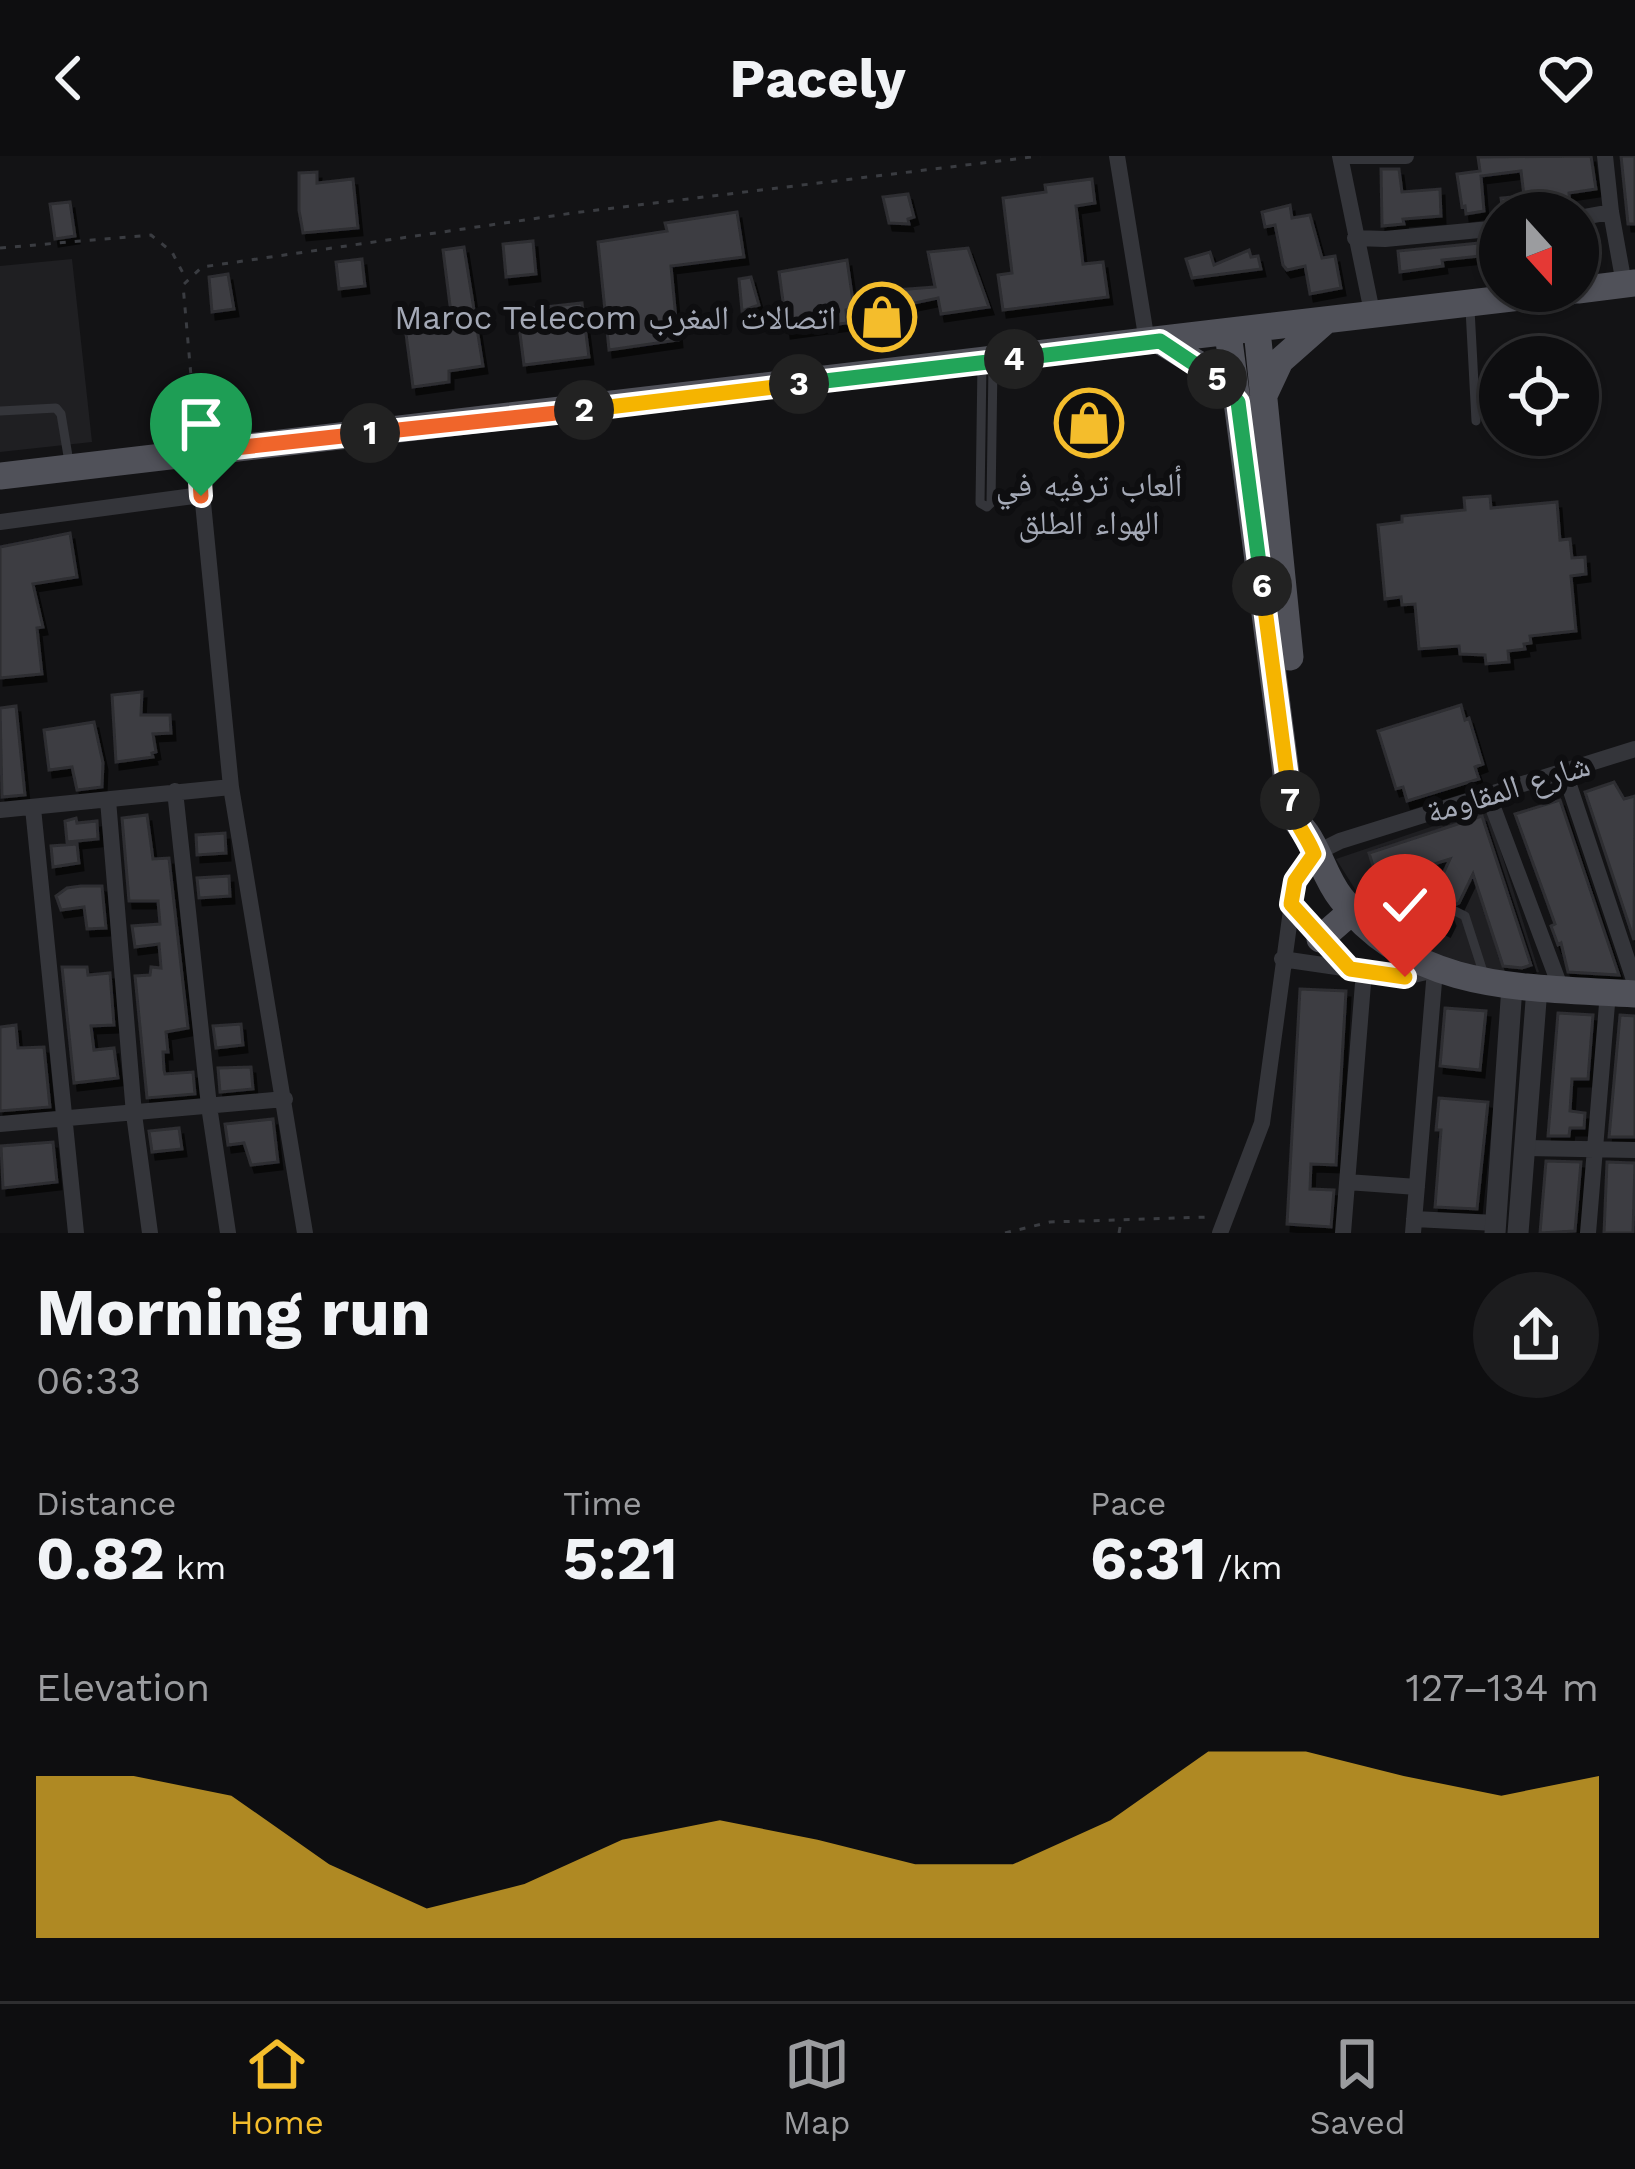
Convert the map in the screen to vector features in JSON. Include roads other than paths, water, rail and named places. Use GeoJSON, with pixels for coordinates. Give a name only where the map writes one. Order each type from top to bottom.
{"type":"FeatureCollection","features":[{"type":"Feature","properties":{"kind":"main road"},"geometry":{"type":"LineString","coordinates":[[1599,288],[1630,284]]}},
{"type":"Feature","properties":{"kind":"main road"},"geometry":{"type":"LineString","coordinates":[[0,476],[1479,303]]}},
{"type":"Feature","properties":{"kind":"main road"},"geometry":{"type":"LineString","coordinates":[[1251,399],[1280,361],[1323,323]]}},
{"type":"Feature","properties":{"kind":"main road"},"geometry":{"type":"LineString","coordinates":[[1257,330],[1251,399],[1291,811],[1352,912],[1382,940],[1435,970],[1524,987],[1626,990]]}},
{"type":"Feature","properties":{"kind":"main road"},"geometry":{"type":"LineString","coordinates":[[1228,333],[1251,399]]}},
{"type":"Feature","properties":{"kind":"main road"},"geometry":{"type":"LineString","coordinates":[[1153,342],[1251,399]]}},
{"type":"Feature","properties":{"kind":"main road"},"geometry":{"type":"LineString","coordinates":[[1320,939],[1352,912]]}},
{"type":"Feature","properties":{"kind":"street"},"geometry":{"type":"LineString","coordinates":[[1117,156],[1153,342]]}},
{"type":"Feature","properties":{"kind":"street"},"geometry":{"type":"LineString","coordinates":[[1373,317],[1354,238],[1342,156],[1406,156]]}},
{"type":"Feature","properties":{"kind":"street"},"geometry":{"type":"LineString","coordinates":[[1605,156],[1611,212],[1630,284]]}},
{"type":"Feature","properties":{"kind":"street"},"geometry":{"type":"LineString","coordinates":[[1599,214],[1611,212]]}},
{"type":"Feature","properties":{"kind":"street"},"geometry":{"type":"LineString","coordinates":[[1354,238],[1479,230]]}},
{"type":"Feature","properties":{"kind":"street"},"geometry":{"type":"LineString","coordinates":[[198,452],[231,787],[305,1233]]}},
{"type":"Feature","properties":{"kind":"street"},"geometry":{"type":"LineString","coordinates":[[0,522],[201,496]]}},
{"type":"Feature","properties":{"kind":"street","name":"شارع المقاومة"},"geometry":{"type":"LineString","coordinates":[[1311,844],[1340,841],[1635,749]]}},
{"type":"Feature","properties":{"kind":"street"},"geometry":{"type":"LineString","coordinates":[[1564,770],[1626,990],[1594,1150],[1588,1233]]}},
{"type":"Feature","properties":{"kind":"street"},"geometry":{"type":"LineString","coordinates":[[0,810],[231,787]]}},
{"type":"Feature","properties":{"kind":"street"},"geometry":{"type":"LineString","coordinates":[[175,791],[208,1106],[228,1233]]}},
{"type":"Feature","properties":{"kind":"street"},"geometry":{"type":"LineString","coordinates":[[1487,794],[1524,987],[1526,1148],[1518,1233]]}},
{"type":"Feature","properties":{"kind":"street"},"geometry":{"type":"LineString","coordinates":[[108,800],[134,1114],[151,1233]]}},
{"type":"Feature","properties":{"kind":"street"},"geometry":{"type":"LineString","coordinates":[[33,808],[76,1233]]}},
{"type":"Feature","properties":{"kind":"street"},"geometry":{"type":"LineString","coordinates":[[1221,1225],[1262,1123],[1295,881],[1311,844]]}},
{"type":"Feature","properties":{"kind":"street"},"geometry":{"type":"LineString","coordinates":[[1291,904],[1320,939],[1357,970]]}},
{"type":"Feature","properties":{"kind":"street"},"geometry":{"type":"LineString","coordinates":[[1282,959],[1405,977],[1435,970],[1414,1226],[1495,1228],[1524,987]]}},
{"type":"Feature","properties":{"kind":"street"},"geometry":{"type":"LineString","coordinates":[[1343,1233],[1357,970]]}},
{"type":"Feature","properties":{"kind":"street"},"geometry":{"type":"LineString","coordinates":[[0,1124],[285,1099]]}},
{"type":"Feature","properties":{"kind":"street"},"geometry":{"type":"LineString","coordinates":[[1526,1148],[1635,1150]]}},
{"type":"Feature","properties":{"kind":"street"},"geometry":{"type":"LineString","coordinates":[[1347,1182],[1417,1187]]}},
{"type":"Feature","properties":{"kind":"lane"},"geometry":{"type":"LineString","coordinates":[[1469,304],[1476,421]]}},
{"type":"Feature","properties":{"kind":"lane"},"geometry":{"type":"LineString","coordinates":[[986,462],[987,362]]}},
{"type":"Feature","properties":{"kind":"lane"},"geometry":{"type":"LineString","coordinates":[[0,411],[47,406],[59,411],[70,467]]}},
{"type":"Feature","properties":{"kind":"lane"},"geometry":{"type":"LineString","coordinates":[[1352,912],[1415,892],[1431,899]]}},
{"type":"Feature","properties":{"kind":"lane"},"geometry":{"type":"LineString","coordinates":[[1455,911],[1465,916],[1524,987]]}},
{"type":"Feature","properties":{"kind":"place","name":"Maroc Telecom اتصالات المغرب"},"geometry":{"type":"Point","coordinates":[882,317]}},
{"type":"Feature","properties":{"kind":"place","name":"ألعاب ترفيه في الهواء الطلق"},"geometry":{"type":"Point","coordinates":[1089,423]}}]}
